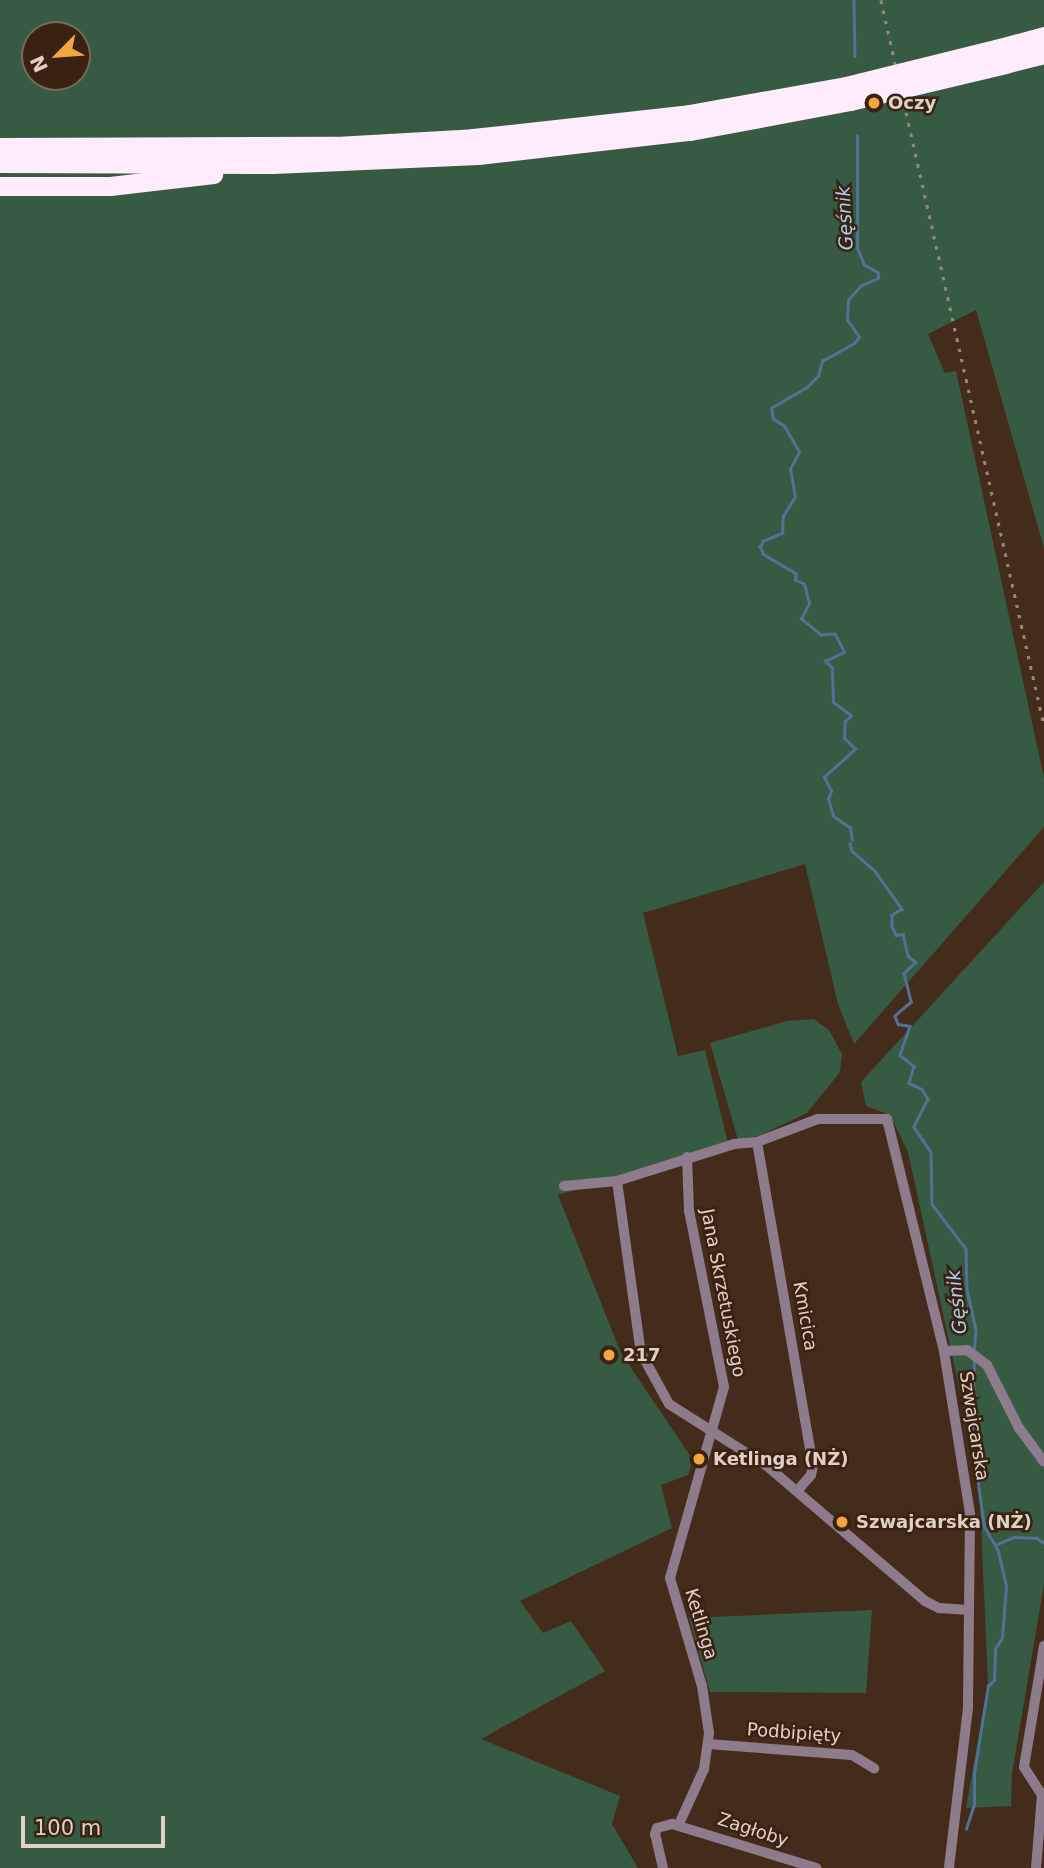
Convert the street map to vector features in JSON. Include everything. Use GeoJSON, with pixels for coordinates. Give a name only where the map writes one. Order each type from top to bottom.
{"type":"FeatureCollection","features":[{"type":"Feature","properties":{"kind":"highway"},"geometry":{"type":"LineString","coordinates":[[1003,56],[1044,36]]}},
{"type":"Feature","properties":{"kind":"highway"},"geometry":{"type":"LineString","coordinates":[[0,163],[273,164],[406,160],[579,145],[690,131],[1003,56],[1044,54]]}},
{"type":"Feature","properties":{"kind":"highway"},"geometry":{"type":"LineString","coordinates":[[0,147],[336,146],[473,138],[848,94]]}},
{"type":"Feature","properties":{"kind":"highway"},"geometry":{"type":"LineString","coordinates":[[0,186],[110,186],[273,164]]}},
{"type":"Feature","properties":{"kind":"street","name":"Szwajcarska"},"geometry":{"type":"LineString","coordinates":[[564,1186],[617,1181],[687,1157],[757,1142],[818,1119],[887,1119],[944,1351],[970,1514],[967,1722],[949,1868]]}},
{"type":"Feature","properties":{"kind":"street","name":"Kmicica"},"geometry":{"type":"LineString","coordinates":[[757,1142],[813,1465],[811,1475],[797,1492]]}},
{"type":"Feature","properties":{"kind":"street","name":"Jana Skrzetuskiego"},"geometry":{"type":"LineString","coordinates":[[687,1157],[689,1212],[723,1367],[723,1387],[712,1434]]}},
{"type":"Feature","properties":{"kind":"street"},"geometry":{"type":"LineString","coordinates":[[617,1181],[641,1353],[669,1404],[712,1434],[766,1466],[925,1601],[939,1608],[969,1611]]}},
{"type":"Feature","properties":{"kind":"street"},"geometry":{"type":"LineString","coordinates":[[944,1351],[967,1350],[986,1365],[1019,1429],[1044,1462]]}},
{"type":"Feature","properties":{"kind":"street","name":"Ketlinga"},"geometry":{"type":"LineString","coordinates":[[679,1825],[704,1769],[708,1744],[703,1694],[670,1578],[712,1434]]}},
{"type":"Feature","properties":{"kind":"street"},"geometry":{"type":"LineString","coordinates":[[1036,1868],[1042,1795],[1024,1767],[1042,1671],[1044,1646]]}},
{"type":"Feature","properties":{"kind":"street","name":"Podbipięty"},"geometry":{"type":"LineString","coordinates":[[708,1744],[852,1755],[874,1768]]}},
{"type":"Feature","properties":{"kind":"street"},"geometry":{"type":"LineString","coordinates":[[663,1868],[655,1833],[664,1824],[679,1825]]}},
{"type":"Feature","properties":{"kind":"street","name":"Zagłoby"},"geometry":{"type":"LineString","coordinates":[[679,1825],[816,1868]]}},
{"type":"Feature","properties":{"kind":"green space"},"geometry":{"type":"Polygon","coordinates":[[[0,0],[1044,0],[1044,548],[976,310],[928,334],[945,373],[956,371],[1044,778],[1044,827],[854,1044],[838,1004],[805,864],[643,913],[678,1056],[705,1050],[729,1147],[558,1195],[621,1353],[693,1460],[688,1475],[661,1485],[672,1528],[520,1601],[543,1633],[571,1621],[605,1671],[481,1739],[620,1796],[612,1824],[638,1868],[0,1868],[0,0]]]}},
{"type":"Feature","properties":{"kind":"green space"},"geometry":{"type":"Polygon","coordinates":[[[1044,882],[1044,1584],[1012,1773],[1011,1806],[966,1808],[988,1684],[979,1479],[908,1152],[890,1115],[866,1106],[861,1082],[1044,882]]]}},
{"type":"Feature","properties":{"kind":"green space"},"geometry":{"type":"Polygon","coordinates":[[[814,1019],[829,1030],[842,1054],[840,1072],[807,1113],[759,1136],[738,1140],[710,1043],[787,1021],[814,1019]]]}},
{"type":"Feature","properties":{"kind":"green space"},"geometry":{"type":"Polygon","coordinates":[[[872,1610],[866,1693],[710,1692],[689,1618],[872,1610]]]}},
{"type":"Feature","properties":{"kind":"waterway","name":"Gęśnik"},"geometry":{"type":"LineString","coordinates":[[854,0],[855,56]]}},
{"type":"Feature","properties":{"kind":"waterway","name":"Gęśnik"},"geometry":{"type":"LineString","coordinates":[[852,840],[850,828],[833,816],[828,799],[831,791],[824,777],[855,749],[844,738],[845,721],[851,716],[833,702],[832,668],[825,661],[844,652],[835,634],[821,635],[801,619],[809,603],[804,584],[795,580],[796,574],[763,554],[760,547],[763,541],[782,533],[783,516],[795,497],[790,469],[799,452],[784,426],[773,419],[771,408],[807,387],[818,376],[822,361],[854,343],[859,337],[847,320],[848,300],[860,286],[878,278],[878,273],[864,265],[857,248],[857,136]]}},
{"type":"Feature","properties":{"kind":"waterway","name":"Gęśnik"},"geometry":{"type":"LineString","coordinates":[[850,843],[852,851],[875,871],[902,909],[892,915],[892,926],[896,935],[903,934],[908,956],[916,962],[904,973],[911,1002],[895,1016],[898,1024],[910,1026],[900,1055],[914,1066],[909,1083],[922,1089],[928,1099],[914,1127],[931,1152],[932,1204],[966,1249],[967,1289],[976,1330],[974,1351]]}},
{"type":"Feature","properties":{"kind":"waterway","name":"Gęśnik"},"geometry":{"type":"LineString","coordinates":[[966,1829],[974,1805],[974,1773],[988,1686],[994,1680],[995,1649],[1002,1638],[1006,1586],[998,1551],[984,1527],[972,1442],[974,1361]]}},
{"type":"Feature","properties":{"kind":"waterway"},"geometry":{"type":"LineString","coordinates":[[995,1545],[1014,1537],[1037,1538],[1044,1543]]}},
{"type":"Feature","properties":{"kind":"railway"},"geometry":{"type":"LineString","coordinates":[[881,0],[1044,725]]}},
{"type":"Feature","properties":{"kind":"place","name":"Oczy"},"geometry":{"type":"Point","coordinates":[874,103]}},
{"type":"Feature","properties":{"kind":"place","name":"217"},"geometry":{"type":"Point","coordinates":[609,1355]}},
{"type":"Feature","properties":{"kind":"place","name":"Ketlinga (NŻ)"},"geometry":{"type":"Point","coordinates":[699,1459]}},
{"type":"Feature","properties":{"kind":"place","name":"Szwajcarska (NŻ)"},"geometry":{"type":"Point","coordinates":[842,1522]}}]}
